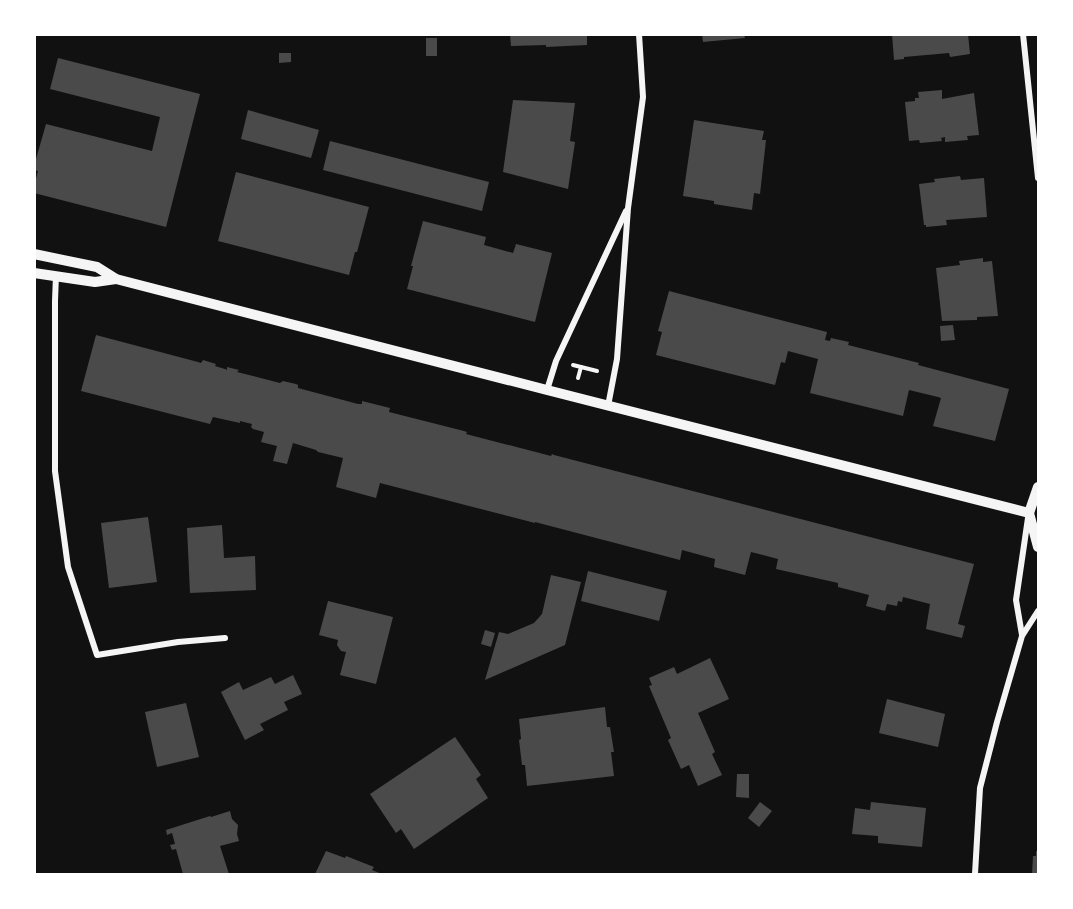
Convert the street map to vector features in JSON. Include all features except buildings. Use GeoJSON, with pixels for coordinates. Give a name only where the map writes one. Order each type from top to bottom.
{"type":"FeatureCollection","features":[{"type":"Feature","properties":{"kind":"street"},"geometry":{"type":"LineString","coordinates":[[608,406],[617,359],[628,208],[643,97],[639,34]]}},
{"type":"Feature","properties":{"kind":"street"},"geometry":{"type":"LineString","coordinates":[[1023,34],[1038,178]]}},
{"type":"Feature","properties":{"kind":"street"},"geometry":{"type":"LineString","coordinates":[[547,390],[556,361],[628,208]]}},
{"type":"Feature","properties":{"kind":"street"},"geometry":{"type":"LineString","coordinates":[[34,254],[97,267],[116,279],[1029,513]]}},
{"type":"Feature","properties":{"kind":"street"},"geometry":{"type":"LineString","coordinates":[[34,273],[95,282],[116,279]]}},
{"type":"Feature","properties":{"kind":"street"},"geometry":{"type":"LineString","coordinates":[[56,275],[55,471],[68,567],[97,656],[178,642],[225,638]]}},
{"type":"Feature","properties":{"kind":"street"},"geometry":{"type":"LineString","coordinates":[[1022,636],[1016,600],[1029,513],[1038,486]]}},
{"type":"Feature","properties":{"kind":"street"},"geometry":{"type":"LineString","coordinates":[[1029,513],[1038,547]]}},
{"type":"Feature","properties":{"kind":"street"},"geometry":{"type":"LineString","coordinates":[[975,874],[980,789],[1022,636],[1038,611]]}},
{"type":"Feature","properties":{"kind":"path"},"geometry":{"type":"LineString","coordinates":[[569,364],[602,372]]}},
{"type":"Feature","properties":{"kind":"path"},"geometry":{"type":"LineString","coordinates":[[577,384],[580,367]]}}]}
